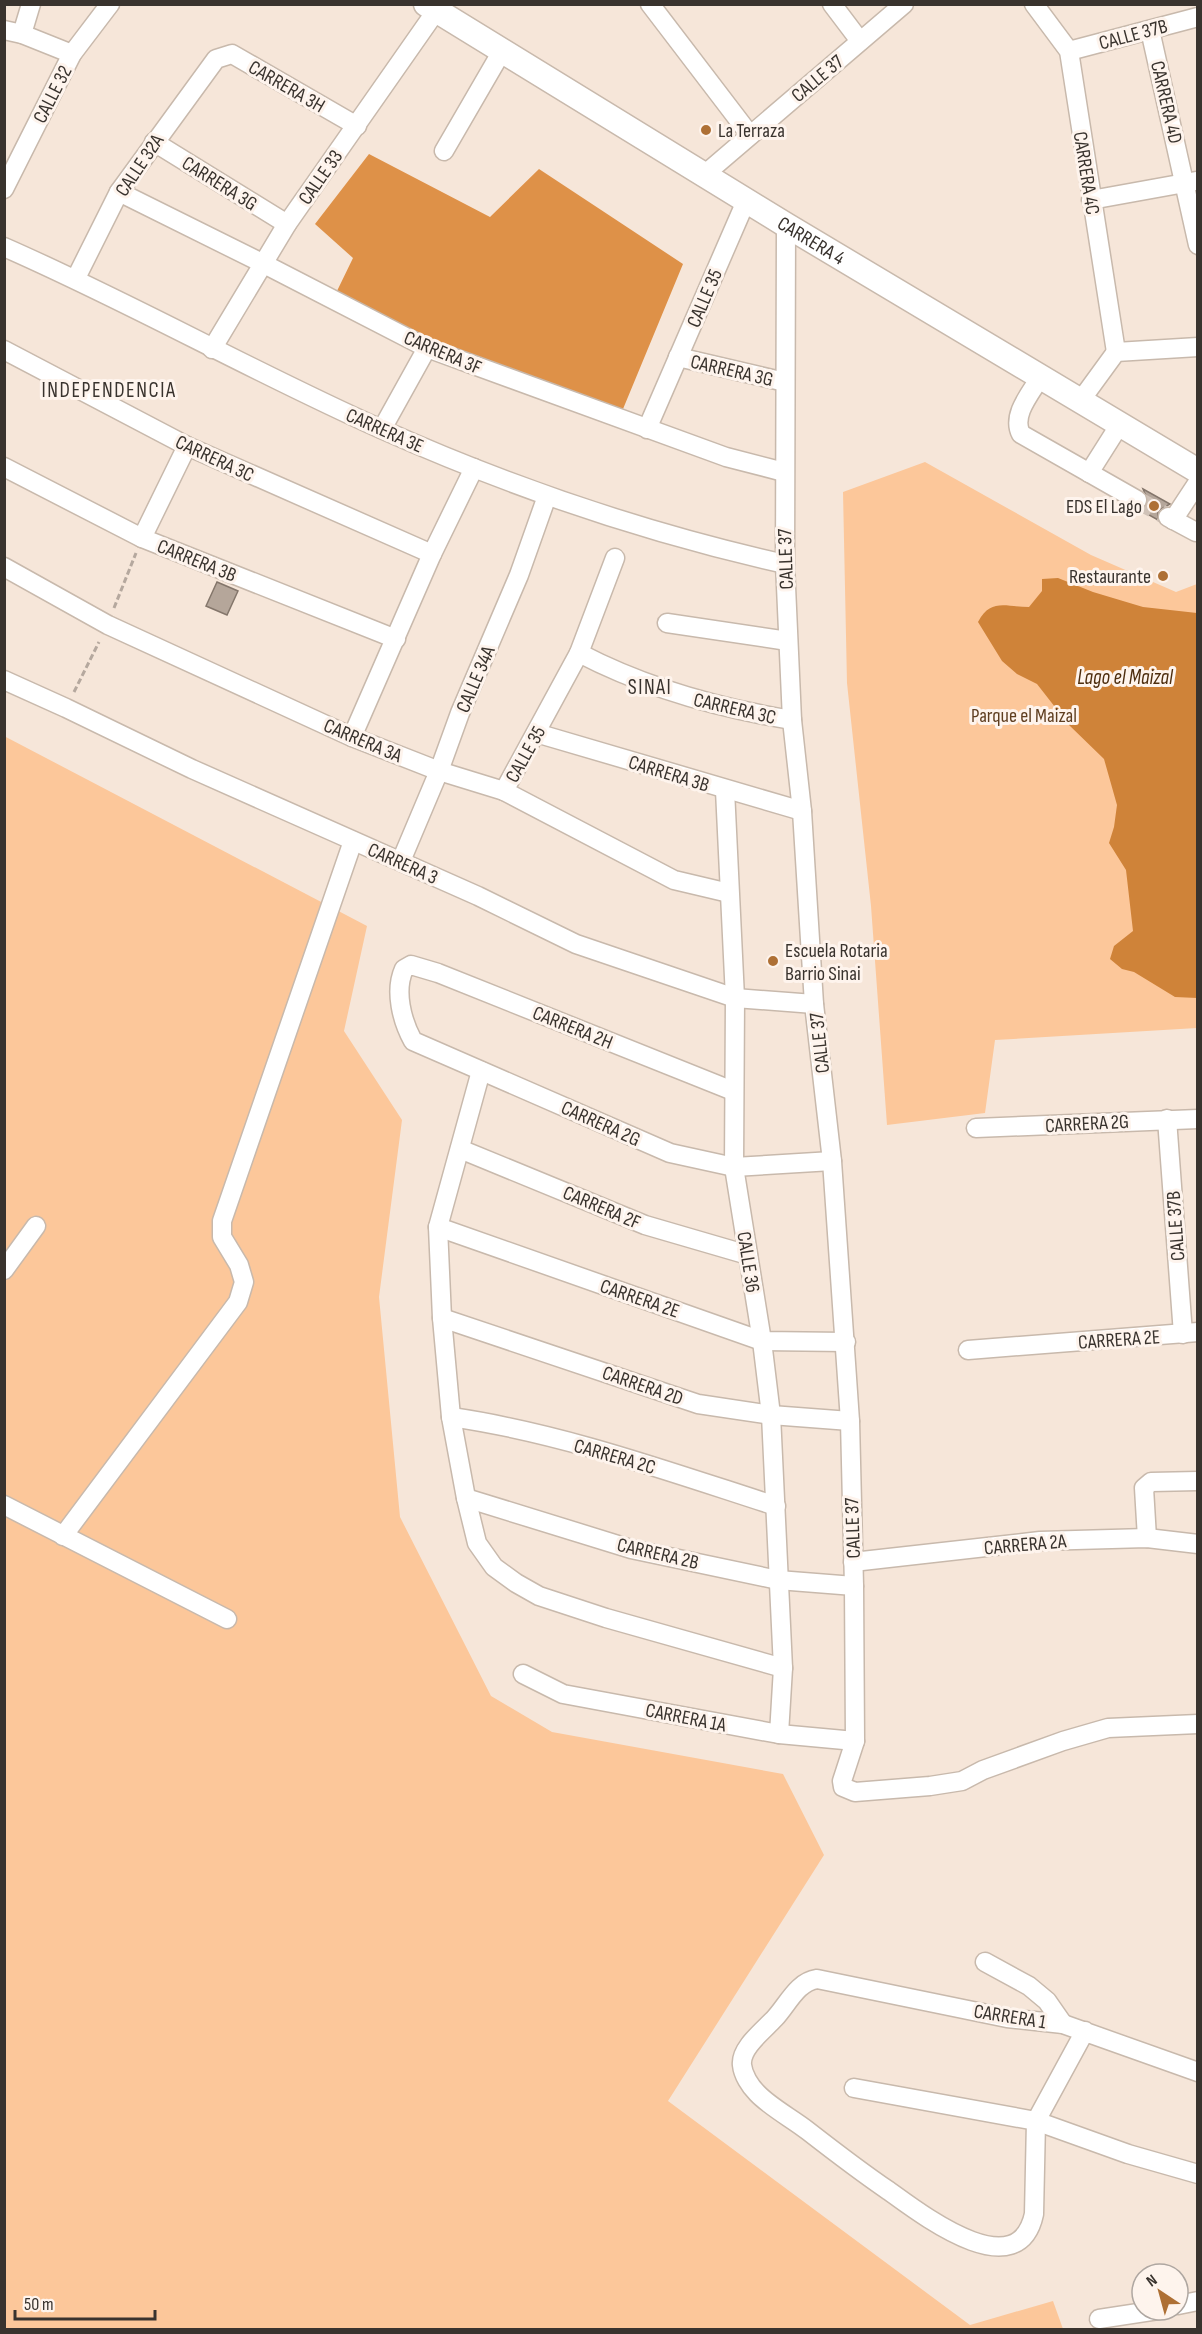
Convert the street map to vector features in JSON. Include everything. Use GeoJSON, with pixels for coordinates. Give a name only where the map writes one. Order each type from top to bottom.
{"type":"FeatureCollection","features":[{"type":"Feature","properties":{"kind":"main road","name":"CARRERA 4"},"geometry":{"type":"LineString","coordinates":[[431,8],[746,201],[1197,471]]}},
{"type":"Feature","properties":{"kind":"street"},"geometry":{"type":"LineString","coordinates":[[31,4],[13,32],[72,54]]}},
{"type":"Feature","properties":{"kind":"street","name":"CALLE 32"},"geometry":{"type":"LineString","coordinates":[[4,189],[72,54],[110,4]]}},
{"type":"Feature","properties":{"kind":"street"},"geometry":{"type":"LineString","coordinates":[[650,4],[750,135]]}},
{"type":"Feature","properties":{"kind":"street"},"geometry":{"type":"LineString","coordinates":[[832,4],[861,41]]}},
{"type":"Feature","properties":{"kind":"street","name":"CALLE 37"},"geometry":{"type":"LineString","coordinates":[[704,175],[904,4]]}},
{"type":"Feature","properties":{"kind":"street","name":"CARRERA 4C"},"geometry":{"type":"LineString","coordinates":[[1040,6],[1069,51],[1116,352]]}},
{"type":"Feature","properties":{"kind":"street","name":"CALLE 33"},"geometry":{"type":"LineString","coordinates":[[212,349],[287,224],[357,126],[431,8]]}},
{"type":"Feature","properties":{"kind":"street","name":"CALLE 37B"},"geometry":{"type":"LineString","coordinates":[[1069,51],[1197,17]]}},
{"type":"Feature","properties":{"kind":"street","name":"CARRERA 4D"},"geometry":{"type":"LineString","coordinates":[[1150,30],[1192,182],[1197,245]]}},
{"type":"Feature","properties":{"kind":"street"},"geometry":{"type":"LineString","coordinates":[[444,151],[502,51]]}},
{"type":"Feature","properties":{"kind":"street","name":"CARRERA 3H"},"geometry":{"type":"LineString","coordinates":[[216,59],[231,54],[357,126]]}},
{"type":"Feature","properties":{"kind":"street","name":"CALLE 32A"},"geometry":{"type":"LineString","coordinates":[[76,278],[118,192],[216,59]]}},
{"type":"Feature","properties":{"kind":"street","name":"CARRERA 3G"},"geometry":{"type":"LineString","coordinates":[[154,142],[287,224]]}},
{"type":"Feature","properties":{"kind":"street"},"geometry":{"type":"LineString","coordinates":[[1091,200],[1192,182]]}},
{"type":"Feature","properties":{"kind":"street","name":"CARRERA 3F"},"geometry":{"type":"LineString","coordinates":[[118,192],[426,348],[726,457],[784,472]]}},
{"type":"Feature","properties":{"kind":"street","name":"CALLE 35"},"geometry":{"type":"LineString","coordinates":[[647,429],[746,201]]}},
{"type":"Feature","properties":{"kind":"street","name":"CALLE 37"},"geometry":{"type":"LineString","coordinates":[[786,225],[785,564],[792,720],[802,811],[814,1004],[832,1161],[850,1421],[855,1741],[842,1781],[843,1787],[855,1792],[930,1786],[962,1780],[1063,1741],[1108,1728],[1197,1724]]}},
{"type":"Feature","properties":{"kind":"street","name":"CARRERA 3E"},"geometry":{"type":"LineString","coordinates":[[4,247],[76,278],[212,349],[382,429],[474,468],[547,496],[674,536],[785,564]]}},
{"type":"Feature","properties":{"kind":"street"},"geometry":{"type":"LineString","coordinates":[[1081,400],[1116,352],[1197,347]]}},
{"type":"Feature","properties":{"kind":"street"},"geometry":{"type":"LineString","coordinates":[[382,429],[426,348]]}},
{"type":"Feature","properties":{"kind":"street","name":"CARRERA 3C"},"geometry":{"type":"LineString","coordinates":[[4,350],[186,446],[432,554]]}},
{"type":"Feature","properties":{"kind":"street","name":"CARRERA 3G"},"geometry":{"type":"LineString","coordinates":[[678,357],[785,382]]}},
{"type":"Feature","properties":{"kind":"street"},"geometry":{"type":"LineString","coordinates":[[1041,376],[1018,416],[1017,426],[1022,434],[1137,500]]}},
{"type":"Feature","properties":{"kind":"street"},"geometry":{"type":"LineString","coordinates":[[1089,473],[1120,424]]}},
{"type":"Feature","properties":{"kind":"street"},"geometry":{"type":"LineString","coordinates":[[142,538],[186,446]]}},
{"type":"Feature","properties":{"kind":"street","name":"CARRERA 3B"},"geometry":{"type":"LineString","coordinates":[[4,467],[142,538],[396,639]]}},
{"type":"Feature","properties":{"kind":"street"},"geometry":{"type":"LineString","coordinates":[[352,737],[432,554],[474,468]]}},
{"type":"Feature","properties":{"kind":"street"},"geometry":{"type":"LineString","coordinates":[[1196,532],[1171,518],[1197,482]]}},
{"type":"Feature","properties":{"kind":"street","name":"CALLE 34A"},"geometry":{"type":"LineString","coordinates":[[401,861],[439,771],[460,713],[519,575],[547,496]]}},
{"type":"Feature","properties":{"kind":"street","name":"CALLE 35"},"geometry":{"type":"LineString","coordinates":[[504,790],[579,653],[615,558]]}},
{"type":"Feature","properties":{"kind":"street","name":"CARRERA 3A"},"geometry":{"type":"LineString","coordinates":[[4,567],[108,625],[352,737],[439,771],[504,790],[674,880],[729,893]]}},
{"type":"Feature","properties":{"kind":"street"},"geometry":{"type":"LineString","coordinates":[[668,623],[788,641]]}},
{"type":"Feature","properties":{"kind":"street","name":"CARRERA 3C"},"geometry":{"type":"LineString","coordinates":[[579,653],[666,691],[739,711],[792,720]]}},
{"type":"Feature","properties":{"kind":"street","name":"CARRERA 3"},"geometry":{"type":"LineString","coordinates":[[4,680],[192,769],[401,861],[576,944],[735,998],[814,1004]]}},
{"type":"Feature","properties":{"kind":"street","name":"CARRERA 3B"},"geometry":{"type":"LineString","coordinates":[[536,733],[802,811]]}},
{"type":"Feature","properties":{"kind":"street","name":"CALLE 36"},"geometry":{"type":"LineString","coordinates":[[725,790],[735,998],[734,1167],[762,1341],[771,1415],[783,1668],[779,1734]]}},
{"type":"Feature","properties":{"kind":"street"},"geometry":{"type":"LineString","coordinates":[[63,1536],[238,1302],[244,1282],[239,1265],[222,1237],[222,1221],[353,841]]}},
{"type":"Feature","properties":{"kind":"street","name":"CARRERA 2G"},"geometry":{"type":"LineString","coordinates":[[411,965],[404,969],[401,975],[401,1010],[405,1026],[413,1041],[670,1153],[734,1167],[832,1161]]}},
{"type":"Feature","properties":{"kind":"street","name":"CARRERA 2H"},"geometry":{"type":"LineString","coordinates":[[411,965],[733,1091]]}},
{"type":"Feature","properties":{"kind":"street"},"geometry":{"type":"LineString","coordinates":[[481,1071],[438,1227],[442,1318],[451,1417],[477,1543],[494,1567],[538,1596],[606,1618],[783,1668]]}},
{"type":"Feature","properties":{"kind":"street","name":"CALLE 37B"},"geometry":{"type":"LineString","coordinates":[[1167,1119],[1190,1333]]}},
{"type":"Feature","properties":{"kind":"street","name":"CARRERA 2G"},"geometry":{"type":"LineString","coordinates":[[976,1128],[1197,1119]]}},
{"type":"Feature","properties":{"kind":"street","name":"CARRERA 2F"},"geometry":{"type":"LineString","coordinates":[[460,1149],[645,1225],[748,1255]]}},
{"type":"Feature","properties":{"kind":"street"},"geometry":{"type":"LineString","coordinates":[[4,1270],[36,1226]]}},
{"type":"Feature","properties":{"kind":"street","name":"CARRERA 2E"},"geometry":{"type":"LineString","coordinates":[[438,1227],[762,1341],[846,1342]]}},
{"type":"Feature","properties":{"kind":"street","name":"CARRERA 2D"},"geometry":{"type":"LineString","coordinates":[[442,1318],[698,1404],[771,1415],[850,1421]]}},
{"type":"Feature","properties":{"kind":"street","name":"CARRERA 2E"},"geometry":{"type":"LineString","coordinates":[[968,1350],[1190,1333]]}},
{"type":"Feature","properties":{"kind":"street","name":"CARRERA 2C"},"geometry":{"type":"LineString","coordinates":[[451,1417],[502,1424],[776,1506]]}},
{"type":"Feature","properties":{"kind":"street"},"geometry":{"type":"LineString","coordinates":[[1147,1538],[1144,1488],[1151,1482],[1197,1481]]}},
{"type":"Feature","properties":{"kind":"street","name":"CARRERA 2B"},"geometry":{"type":"LineString","coordinates":[[466,1498],[631,1549],[778,1580],[854,1586]]}},
{"type":"Feature","properties":{"kind":"street"},"geometry":{"type":"LineString","coordinates":[[4,1504],[227,1619]]}},
{"type":"Feature","properties":{"kind":"street","name":"CARRERA 2A"},"geometry":{"type":"LineString","coordinates":[[853,1562],[1040,1541],[1147,1538],[1197,1544]]}},
{"type":"Feature","properties":{"kind":"street","name":"CARRERA 1A"},"geometry":{"type":"LineString","coordinates":[[522,1674],[563,1694],[779,1734],[855,1741]]}},
{"type":"Feature","properties":{"kind":"street"},"geometry":{"type":"LineString","coordinates":[[985,1962],[1029,1986],[1047,2001],[1063,2024]]}},
{"type":"Feature","properties":{"kind":"street","name":"CARRERA 1"},"geometry":{"type":"LineString","coordinates":[[1036,2121],[1034,2214],[1031,2229],[1024,2237],[1008,2246],[986,2246],[953,2233],[927,2218],[758,2094],[746,2078],[742,2066],[747,2049],[779,2014],[796,1990],[808,1980],[817,1979],[1007,2018],[1063,2024],[1197,2072]]}},
{"type":"Feature","properties":{"kind":"street"},"geometry":{"type":"LineString","coordinates":[[1036,2121],[1085,2031]]}},
{"type":"Feature","properties":{"kind":"street"},"geometry":{"type":"LineString","coordinates":[[854,2088],[1036,2121],[1128,2154],[1197,2174]]}},
{"type":"Feature","properties":{"kind":"street"},"geometry":{"type":"LineString","coordinates":[[1099,2319],[1130,2314]]}},
{"type":"Feature","properties":{"kind":"green space","name":"Parque el Maizal"},"geometry":{"type":"Polygon","coordinates":[[[925,462],[1091,555],[1176,592],[1197,584],[1197,1028],[995,1040],[985,1113],[887,1125],[871,906],[847,683],[843,492],[925,462]]]}},
{"type":"Feature","properties":{"kind":"green space"},"geometry":{"type":"Polygon","coordinates":[[[4,736],[367,926],[344,1031],[402,1120],[379,1297],[400,1517],[491,1696],[552,1732],[783,1774],[824,1855],[668,2101],[970,2325],[1053,2301],[1063,2329],[5,2329],[4,736]]]}},
{"type":"Feature","properties":{"kind":"shaded area"},"geometry":{"type":"Polygon","coordinates":[[[369,154],[490,217],[539,169],[683,264],[623,409],[430,340],[337,291],[353,258],[315,224],[369,154]]]}},
{"type":"Feature","properties":{"kind":"water","name":"Lago el Maizal"},"geometry":{"type":"Polygon","coordinates":[[[1058,578],[1093,592],[1143,607],[1197,613],[1197,998],[1175,997],[1134,972],[1122,969],[1110,959],[1114,946],[1133,931],[1126,870],[1109,843],[1117,805],[1104,759],[1069,725],[1037,684],[1017,674],[1002,661],[978,622],[983,614],[994,607],[1006,605],[1029,607],[1042,591],[1042,579],[1058,578]]]}},
{"type":"Feature","properties":{"kind":"building"},"geometry":{"type":"Polygon","coordinates":[[[1143,489],[1170,504],[1158,511],[1158,520],[1140,510],[1146,506],[1148,501],[1143,489]]]}},
{"type":"Feature","properties":{"kind":"building"},"geometry":{"type":"Polygon","coordinates":[[[217,582],[238,591],[227,615],[206,606],[217,582]]]}},
{"type":"Feature","properties":{"kind":"tunnel"},"geometry":{"type":"LineString","coordinates":[[1137,500],[1168,517]]}},
{"type":"Feature","properties":{"kind":"place","name":"La Terraza"},"geometry":{"type":"Point","coordinates":[706,130]}},
{"type":"Feature","properties":{"kind":"place","name":"EDS El Lago"},"geometry":{"type":"Point","coordinates":[1154,506]}},
{"type":"Feature","properties":{"kind":"place","name":"Restaurante"},"geometry":{"type":"Point","coordinates":[1163,576]}},
{"type":"Feature","properties":{"kind":"place","name":"Escuela Rotaria Barrio Sinai"},"geometry":{"type":"Point","coordinates":[773,961]}},
{"type":"Feature","properties":{"kind":"district","name":"INDEPENDENCIA"},"geometry":{"type":"Point","coordinates":[109,390]}},
{"type":"Feature","properties":{"kind":"district","name":"SINAI"},"geometry":{"type":"Point","coordinates":[650,687]}}]}
